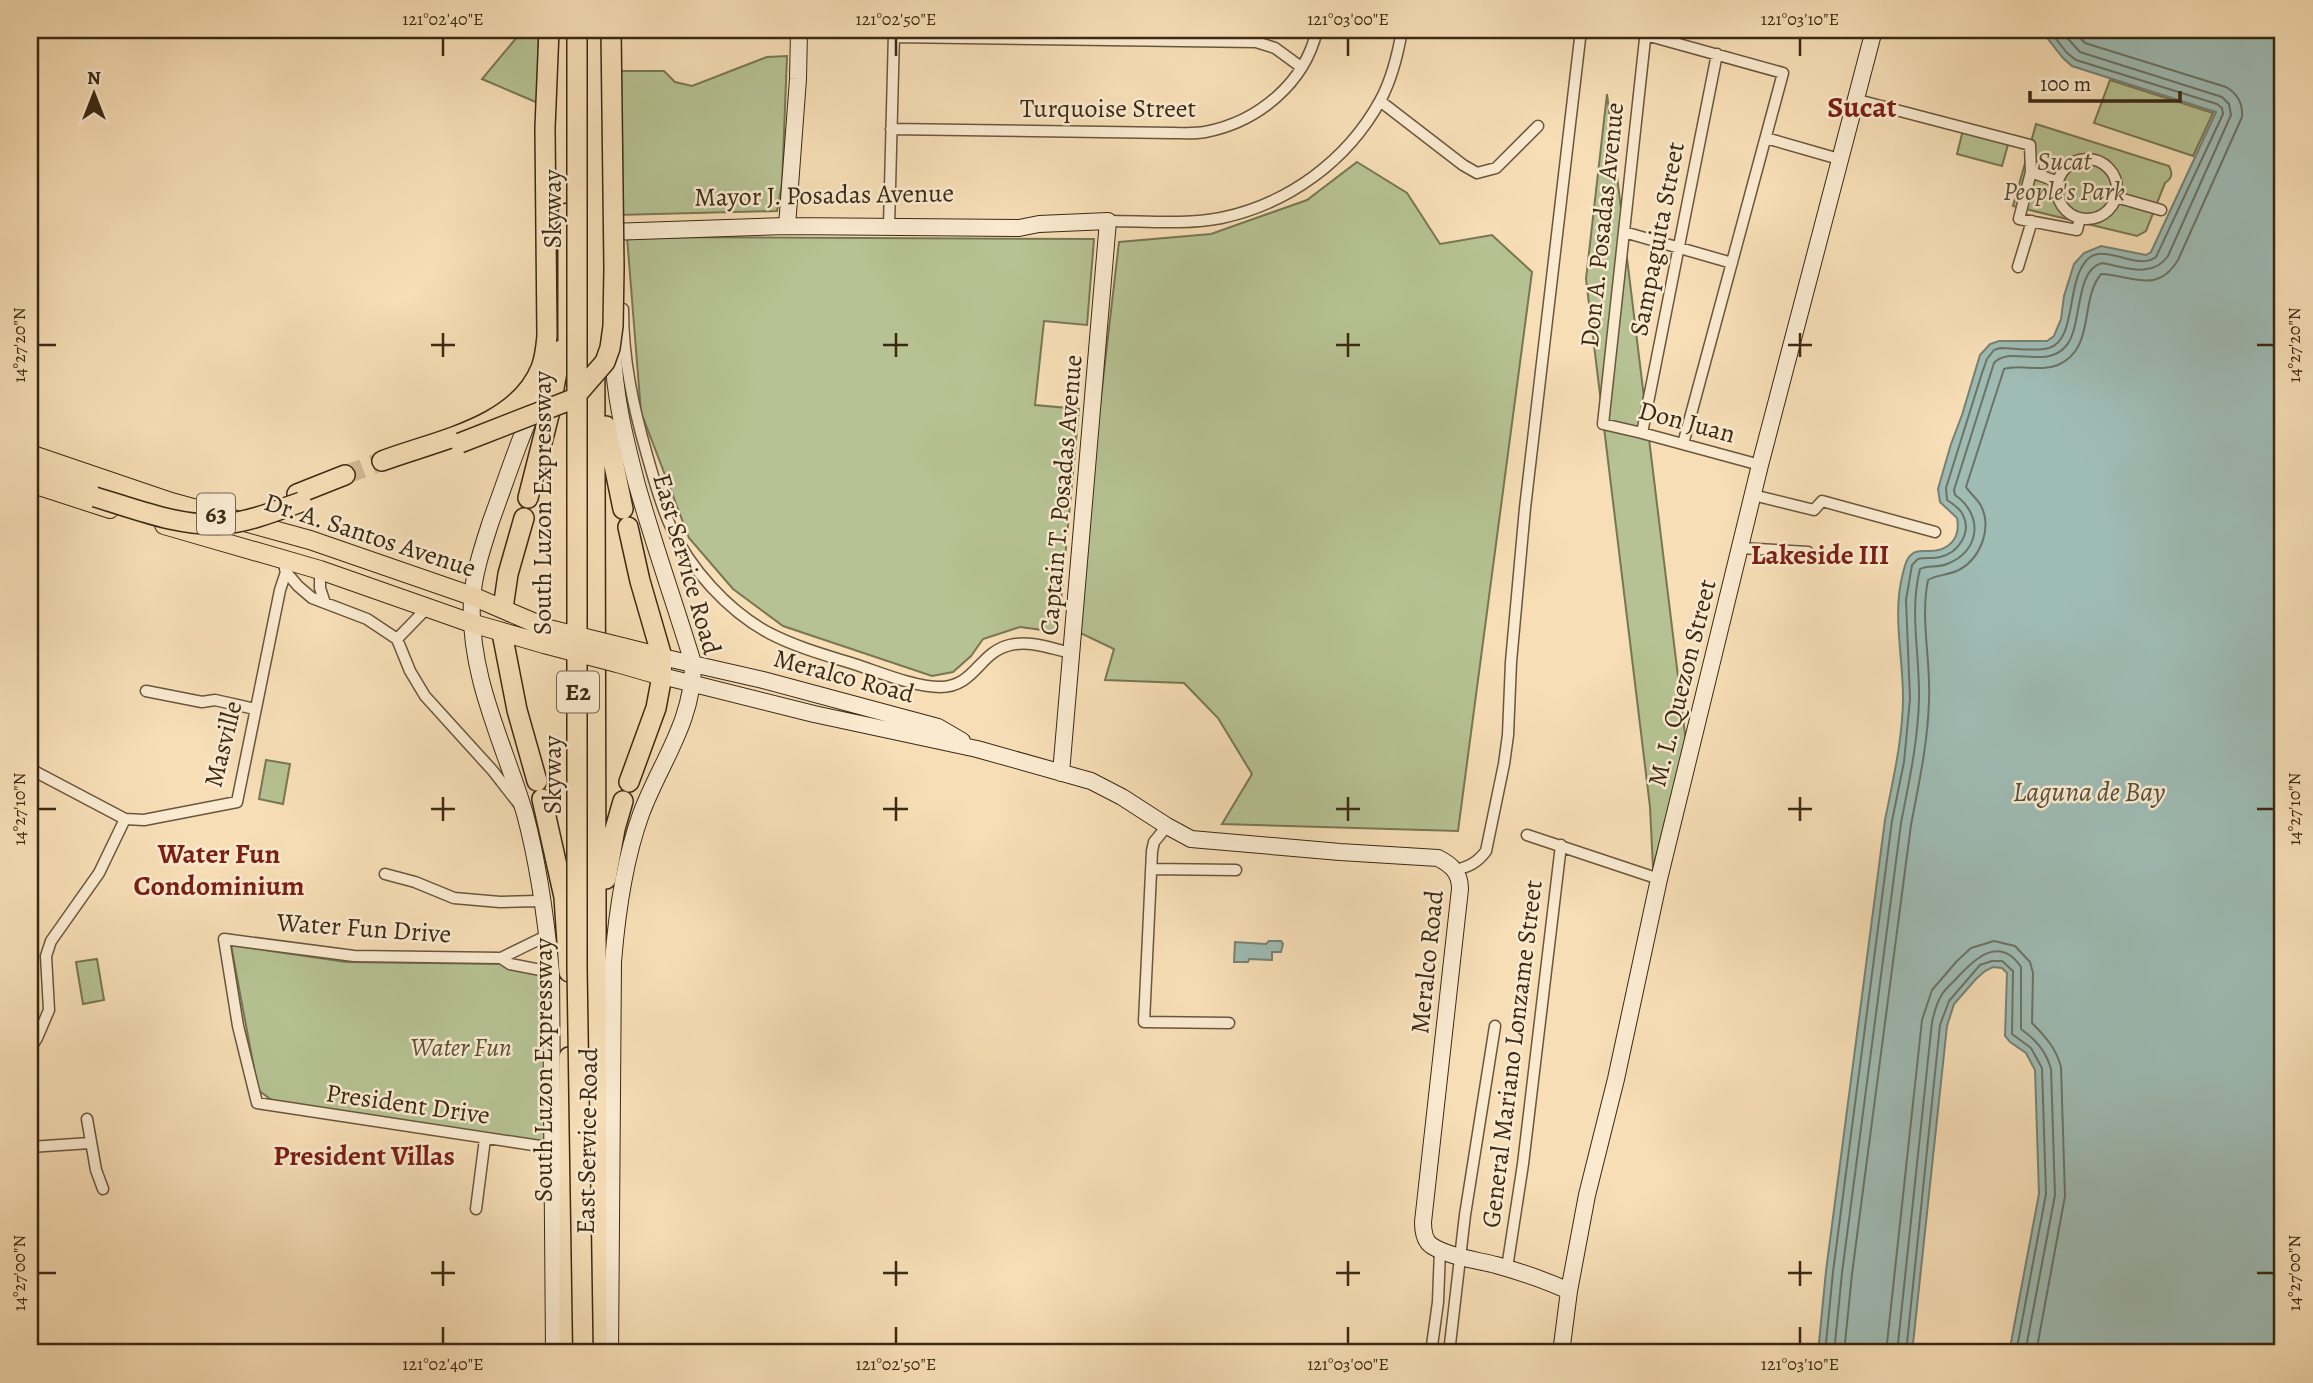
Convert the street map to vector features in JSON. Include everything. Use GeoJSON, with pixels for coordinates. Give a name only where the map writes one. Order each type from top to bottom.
{"type":"FeatureCollection","features":[{"type":"Feature","properties":{"kind":"highway"},"geometry":{"type":"LineString","coordinates":[[551,30],[545,128],[547,337],[540,370],[529,388],[499,416],[384,467],[573,399],[605,362],[614,326],[608,30]]}},
{"type":"Feature","properties":{"kind":"highway","name":"South Luzon Expressway"},"geometry":{"type":"LineString","coordinates":[[569,30],[560,972],[569,1353]]}},
{"type":"Feature","properties":{"kind":"highway","name":"Skyway"},"geometry":{"type":"LineString","coordinates":[[577,30],[578,967],[583,1353]]}},
{"type":"Feature","properties":{"kind":"highway","name":"Skyway"},"geometry":{"type":"LineString","coordinates":[[589,30],[588,968],[595,1353]]}},
{"type":"Feature","properties":{"kind":"highway","name":"South Luzon Expressway"},"geometry":{"type":"LineString","coordinates":[[594,30],[597,967],[595,1353]]}},
{"type":"Feature","properties":{"kind":"highway"},"geometry":{"type":"LineString","coordinates":[[503,608],[508,574],[559,368],[567,283]]}},
{"type":"Feature","properties":{"kind":"highway"},"geometry":{"type":"LineString","coordinates":[[596,338],[608,443],[662,666],[656,708],[615,829],[606,875],[597,967]]}},
{"type":"Feature","properties":{"kind":"highway"},"geometry":{"type":"LineString","coordinates":[[30,467],[96,493]]}},
{"type":"Feature","properties":{"kind":"highway"},"geometry":{"type":"LineString","coordinates":[[30,472],[180,522],[223,524],[260,516],[347,480]]}},
{"type":"Feature","properties":{"kind":"highway"},"geometry":{"type":"LineString","coordinates":[[502,633],[517,710],[564,897],[560,972]]}},
{"type":"Feature","properties":{"kind":"main road"},"geometry":{"type":"LineString","coordinates":[[551,30],[554,326],[543,382],[478,563],[472,596],[471,623],[485,698],[525,814],[548,935],[560,972],[553,1148],[554,1353]]}},
{"type":"Feature","properties":{"kind":"main road","name":"East Service Road"},"geometry":{"type":"LineString","coordinates":[[608,30],[605,106],[616,228],[610,255],[614,390],[644,507],[693,663],[693,684],[682,724],[652,784],[636,828],[626,865],[616,923],[613,962],[610,1353]]}},
{"type":"Feature","properties":{"kind":"main road"},"geometry":{"type":"LineString","coordinates":[[787,222],[799,30]]}},
{"type":"Feature","properties":{"kind":"main road","name":"M. L. Quezon Street"},"geometry":{"type":"LineString","coordinates":[[1561,1353],[1569,1291],[1587,1195],[1616,1079],[1659,879],[1760,465],[1874,30]]}},
{"type":"Feature","properties":{"kind":"main road","name":"Mayor J. Posadas Avenue"},"geometry":{"type":"LineString","coordinates":[[616,228],[787,222],[1020,219],[1039,224],[1105,221]]}},
{"type":"Feature","properties":{"kind":"main road","name":"Captain T. Posadas Avenue"},"geometry":{"type":"LineString","coordinates":[[1058,772],[1105,221]]}},
{"type":"Feature","properties":{"kind":"main road","name":"Dr. A. Santos Avenue"},"geometry":{"type":"LineString","coordinates":[[30,454],[171,502],[310,540],[438,584],[503,608],[547,636]]}},
{"type":"Feature","properties":{"kind":"main road","name":"Dr. A. Santos Avenue"},"geometry":{"type":"LineString","coordinates":[[30,483],[285,565],[320,570],[502,633],[547,636],[662,666],[693,684]]}},
{"type":"Feature","properties":{"kind":"main road"},"geometry":{"type":"LineString","coordinates":[[428,607],[438,584]]}},
{"type":"Feature","properties":{"kind":"main road"},"geometry":{"type":"LineString","coordinates":[[502,633],[503,608]]}},
{"type":"Feature","properties":{"kind":"main road","name":"Dr. A. Santos Avenue"},"geometry":{"type":"LineString","coordinates":[[662,666],[693,663]]}},
{"type":"Feature","properties":{"kind":"main road","name":"Meralco Road"},"geometry":{"type":"LineString","coordinates":[[693,663],[938,727],[977,749]]}},
{"type":"Feature","properties":{"kind":"main road","name":"Meralco Road"},"geometry":{"type":"LineString","coordinates":[[693,684],[814,714],[977,749],[1058,772],[1099,785],[1191,839],[1438,858],[1455,870],[1460,879],[1457,923],[1423,1222],[1423,1234],[1429,1244],[1440,1250]]}},
{"type":"Feature","properties":{"kind":"main road"},"geometry":{"type":"LineString","coordinates":[[1440,1250],[1507,1268],[1569,1291]]}},
{"type":"Feature","properties":{"kind":"street","name":"Turquoise Street"},"geometry":{"type":"LineString","coordinates":[[891,129],[1202,132],[1220,128],[1273,103],[1313,48],[1317,30]]}},
{"type":"Feature","properties":{"kind":"street","name":"Mayor J. Posadas Avenue"},"geometry":{"type":"LineString","coordinates":[[1105,221],[1222,218],[1282,197],[1323,171],[1362,128],[1380,101],[1392,75],[1402,30]]}},
{"type":"Feature","properties":{"kind":"street"},"geometry":{"type":"LineString","coordinates":[[1455,870],[1470,866],[1482,857],[1486,850],[1504,764],[1525,508],[1581,30]]}},
{"type":"Feature","properties":{"kind":"street"},"geometry":{"type":"LineString","coordinates":[[1646,32],[1783,73],[1683,444]]}},
{"type":"Feature","properties":{"kind":"street","name":"Don A. Posadas Avenue"},"geometry":{"type":"LineString","coordinates":[[1603,424],[1646,32]]}},
{"type":"Feature","properties":{"kind":"street"},"geometry":{"type":"LineString","coordinates":[[889,221],[894,33],[1256,42],[1275,48],[1301,67]]}},
{"type":"Feature","properties":{"kind":"street","name":"Sampaguita Street"},"geometry":{"type":"LineString","coordinates":[[1642,433],[1717,54]]}},
{"type":"Feature","properties":{"kind":"street"},"geometry":{"type":"LineString","coordinates":[[1854,99],[2030,145],[2031,172],[2019,219],[2077,230],[2080,218]]}},
{"type":"Feature","properties":{"kind":"street"},"geometry":{"type":"LineString","coordinates":[[1380,101],[1477,173],[1496,168],[1538,126]]}},
{"type":"Feature","properties":{"kind":"street"},"geometry":{"type":"LineString","coordinates":[[1766,138],[1839,159]]}},
{"type":"Feature","properties":{"kind":"street"},"geometry":{"type":"LineString","coordinates":[[2081,160],[2095,160],[2107,166],[2115,177],[2118,190],[2116,197],[2111,208],[2100,216],[2080,218],[2063,207],[2058,195],[2058,182],[2069,165],[2081,160]]}},
{"type":"Feature","properties":{"kind":"street"},"geometry":{"type":"LineString","coordinates":[[2031,172],[2058,182]]}},
{"type":"Feature","properties":{"kind":"street"},"geometry":{"type":"LineString","coordinates":[[2116,197],[2161,210]]}},
{"type":"Feature","properties":{"kind":"street"},"geometry":{"type":"LineString","coordinates":[[2018,267],[2032,221]]}},
{"type":"Feature","properties":{"kind":"street"},"geometry":{"type":"LineString","coordinates":[[616,228],[623,344],[635,413],[670,527],[686,554],[714,589],[750,621],[790,643],[892,676],[938,687],[959,685],[967,680],[993,651],[1010,645],[1031,643],[1068,652]]}},
{"type":"Feature","properties":{"kind":"street"},"geometry":{"type":"LineString","coordinates":[[1624,232],[1732,263]]}},
{"type":"Feature","properties":{"kind":"street","name":"Don Juan"},"geometry":{"type":"LineString","coordinates":[[1603,424],[1760,465]]}},
{"type":"Feature","properties":{"kind":"street"},"geometry":{"type":"LineString","coordinates":[[1753,495],[1814,510],[1822,501],[1935,532]]}},
{"type":"Feature","properties":{"kind":"street"},"geometry":{"type":"LineString","coordinates":[[1740,548],[1808,552]]}},
{"type":"Feature","properties":{"kind":"street"},"geometry":{"type":"LineString","coordinates":[[285,565],[312,598],[367,619],[397,639],[410,671],[425,696],[493,771],[525,814]]}},
{"type":"Feature","properties":{"kind":"street","name":"Masville"},"geometry":{"type":"LineString","coordinates":[[125,819],[144,820],[237,802],[285,565]]}},
{"type":"Feature","properties":{"kind":"street"},"geometry":{"type":"LineString","coordinates":[[320,570],[320,588],[326,603]]}},
{"type":"Feature","properties":{"kind":"street"},"geometry":{"type":"LineString","coordinates":[[397,639],[428,607]]}},
{"type":"Feature","properties":{"kind":"street"},"geometry":{"type":"LineString","coordinates":[[146,691],[202,702],[215,700],[255,709]]}},
{"type":"Feature","properties":{"kind":"street"},"geometry":{"type":"LineString","coordinates":[[30,1049],[49,1010],[46,956],[51,941],[99,873],[125,819],[32,773]]}},
{"type":"Feature","properties":{"kind":"street"},"geometry":{"type":"LineString","coordinates":[[1167,826],[1154,842],[1144,1022],[1230,1023]]}},
{"type":"Feature","properties":{"kind":"street"},"geometry":{"type":"LineString","coordinates":[[1527,835],[1659,879]]}},
{"type":"Feature","properties":{"kind":"street","name":"General Mariano Lonzame Street"},"geometry":{"type":"LineString","coordinates":[[1507,1268],[1523,1164],[1561,845]]}},
{"type":"Feature","properties":{"kind":"street"},"geometry":{"type":"LineString","coordinates":[[1151,869],[1236,870]]}},
{"type":"Feature","properties":{"kind":"street"},"geometry":{"type":"LineString","coordinates":[[385,874],[415,882],[454,898],[544,903]]}},
{"type":"Feature","properties":{"kind":"street","name":"Water Fun Drive"},"geometry":{"type":"LineString","coordinates":[[257,1104],[239,1026],[224,939],[354,956],[501,958],[548,935]]}},
{"type":"Feature","properties":{"kind":"street","name":"Water Fun Drive"},"geometry":{"type":"LineString","coordinates":[[501,958],[510,964],[560,972]]}},
{"type":"Feature","properties":{"kind":"street"},"geometry":{"type":"LineString","coordinates":[[1449,1353],[1460,1257],[1495,1026]]}},
{"type":"Feature","properties":{"kind":"street","name":"President Drive"},"geometry":{"type":"LineString","coordinates":[[257,1104],[553,1148]]}},
{"type":"Feature","properties":{"kind":"street"},"geometry":{"type":"LineString","coordinates":[[87,1119],[96,1170],[103,1189]]}},
{"type":"Feature","properties":{"kind":"street"},"geometry":{"type":"LineString","coordinates":[[476,1209],[485,1139]]}},
{"type":"Feature","properties":{"kind":"street"},"geometry":{"type":"LineString","coordinates":[[30,1147],[90,1143]]}},
{"type":"Feature","properties":{"kind":"street"},"geometry":{"type":"LineString","coordinates":[[1431,1353],[1438,1302],[1440,1250]]}},
{"type":"Feature","properties":{"kind":"green space"},"geometry":{"type":"Polygon","coordinates":[[[523,30],[539,30],[538,103],[482,79],[523,30]]]}},
{"type":"Feature","properties":{"kind":"green space"},"geometry":{"type":"Polygon","coordinates":[[[787,56],[782,184],[777,211],[617,215],[618,71],[664,71],[675,82],[692,86],[767,57],[787,56]]]}},
{"type":"Feature","properties":{"kind":"green space"},"geometry":{"type":"Polygon","coordinates":[[[2110,80],[2213,113],[2193,156],[2094,123],[2110,80]]]}},
{"type":"Feature","properties":{"kind":"green space"},"geometry":{"type":"Polygon","coordinates":[[[1607,94],[1686,742],[1653,868],[1650,807],[1586,279],[1607,94]]]}},
{"type":"Feature","properties":{"kind":"green space","name":"Sucat People's Park"},"geometry":{"type":"Polygon","coordinates":[[[2036,124],[2169,166],[2171,176],[2165,183],[2146,231],[2137,236],[2013,206],[2036,124]]]}},
{"type":"Feature","properties":{"kind":"green space"},"geometry":{"type":"Polygon","coordinates":[[[1963,130],[2009,141],[2002,166],[1957,154],[1963,130]]]}},
{"type":"Feature","properties":{"kind":"green space"},"geometry":{"type":"Polygon","coordinates":[[[1357,162],[1407,193],[1440,244],[1492,235],[1532,272],[1458,831],[1222,824],[1252,774],[1218,718],[1184,683],[1105,680],[1114,649],[1074,630],[1119,242],[1211,234],[1307,200],[1357,162]]]}},
{"type":"Feature","properties":{"kind":"green space"},"geometry":{"type":"Polygon","coordinates":[[[627,237],[1094,239],[1087,325],[1044,321],[1035,405],[1079,409],[1058,632],[1020,627],[983,639],[971,656],[953,672],[932,676],[783,626],[733,589],[689,538],[641,412],[627,237]]]}},
{"type":"Feature","properties":{"kind":"green space"},"geometry":{"type":"Polygon","coordinates":[[[266,760],[290,764],[283,804],[259,799],[266,760]]]}},
{"type":"Feature","properties":{"kind":"green space","name":"Water Fun"},"geometry":{"type":"Polygon","coordinates":[[[231,945],[346,962],[508,964],[548,977],[546,1143],[273,1101],[258,1090],[231,945]]]}},
{"type":"Feature","properties":{"kind":"green space"},"geometry":{"type":"Polygon","coordinates":[[[97,959],[104,1000],[83,1004],[76,962],[97,959]]]}},
{"type":"Feature","properties":{"kind":"water","name":"Laguna de Bay"},"geometry":{"type":"Polygon","coordinates":[[[2041,30],[2283,30],[2283,1353],[2009,1353],[2039,1194],[2035,1070],[2026,1053],[2005,1036],[2007,973],[2002,968],[1993,967],[1976,979],[1954,1004],[1947,1026],[1912,1353],[1818,1353],[1826,1271],[1885,820],[1901,728],[1903,682],[1898,603],[1905,565],[1914,553],[1935,551],[1947,546],[1957,532],[1957,518],[1940,502],[1938,489],[1980,355],[1990,344],[1999,341],[2047,341],[2054,336],[2061,319],[2064,296],[2074,264],[2084,253],[2101,246],[2146,255],[2151,252],[2216,112],[2072,66],[2041,30]]]}},
{"type":"Feature","properties":{"kind":"water"},"geometry":{"type":"Polygon","coordinates":[[[1269,941],[1281,941],[1283,944],[1281,952],[1272,952],[1272,960],[1249,959],[1248,962],[1234,962],[1235,942],[1266,944],[1269,941]]]}},
{"type":"Feature","properties":{"kind":"tunnel"},"geometry":{"type":"LineString","coordinates":[[345,475],[382,461]]}},
{"type":"Feature","properties":{"kind":"district","name":"Sucat"},"geometry":{"type":"Point","coordinates":[1862,107]}},
{"type":"Feature","properties":{"kind":"district","name":"Lakeside III"},"geometry":{"type":"Point","coordinates":[1820,555]}},
{"type":"Feature","properties":{"kind":"district","name":"Water Fun Condominium"},"geometry":{"type":"Point","coordinates":[219,870]}},
{"type":"Feature","properties":{"kind":"district","name":"President Villas"},"geometry":{"type":"Point","coordinates":[364,1156]}}]}
